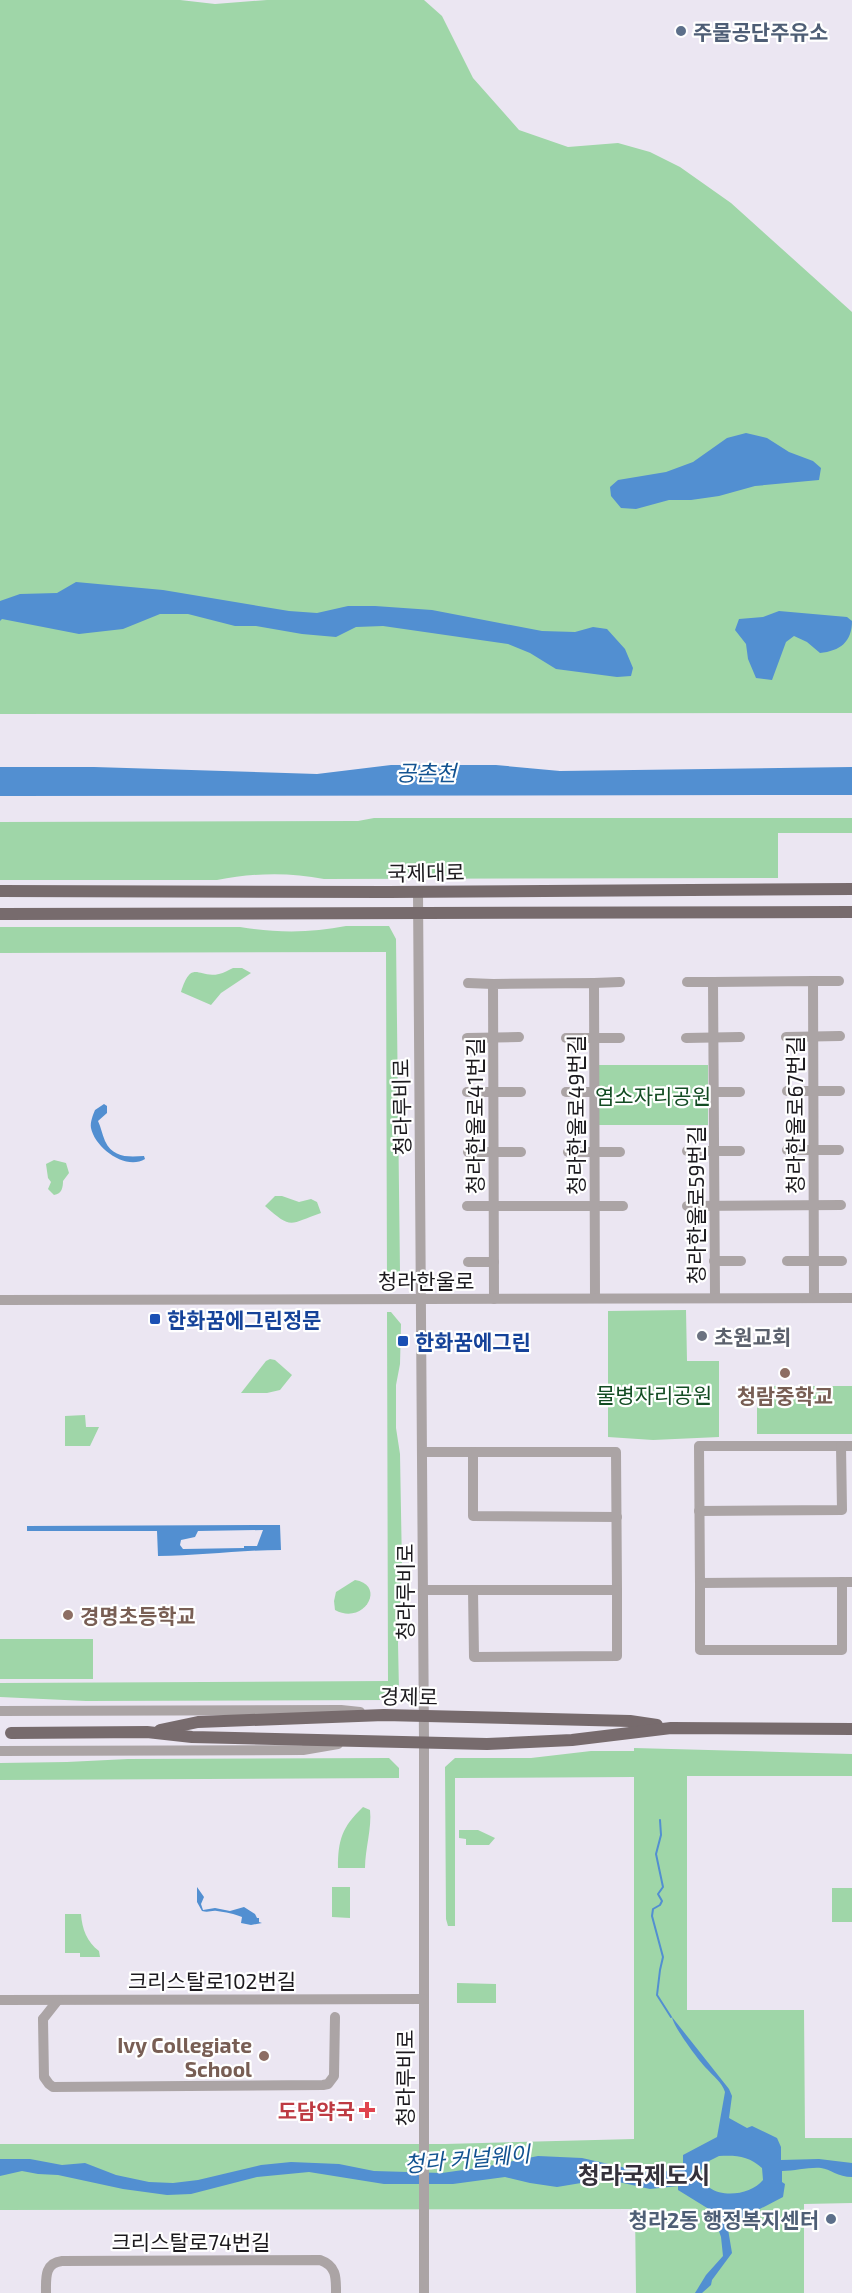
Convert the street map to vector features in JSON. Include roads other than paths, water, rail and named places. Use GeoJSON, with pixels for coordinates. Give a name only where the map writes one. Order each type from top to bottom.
{"type":"FeatureCollection","features":[{"type":"Feature","properties":{"kind":"main road","name":"국제대로"},"geometry":{"type":"LineString","coordinates":[[0,891],[418,892],[852,888]]}},
{"type":"Feature","properties":{"kind":"main road","name":"국제대로"},"geometry":{"type":"LineString","coordinates":[[0,914],[852,912]]}},
{"type":"Feature","properties":{"kind":"main road","name":"경제로"},"geometry":{"type":"LineString","coordinates":[[147,1732],[198,1722],[384,1715],[630,1721],[671,1728]]}},
{"type":"Feature","properties":{"kind":"main road","name":"경제로"},"geometry":{"type":"LineString","coordinates":[[11,1733],[147,1732],[192,1737],[527,1744],[671,1728],[852,1729]]}},
{"type":"Feature","properties":{"kind":"street","name":"청라루비로"},"geometry":{"type":"LineString","coordinates":[[418,892],[423,1452],[424,2293]]}},
{"type":"Feature","properties":{"kind":"street","name":"청라한울로67번길"},"geometry":{"type":"LineString","coordinates":[[813,981],[814,1298]]}},
{"type":"Feature","properties":{"kind":"street"},"geometry":{"type":"LineString","coordinates":[[687,982],[839,981]]}},
{"type":"Feature","properties":{"kind":"street"},"geometry":{"type":"LineString","coordinates":[[468,983],[620,982]]}},
{"type":"Feature","properties":{"kind":"street","name":"청라한울로59번길"},"geometry":{"type":"LineString","coordinates":[[713,982],[715,1298]]}},
{"type":"Feature","properties":{"kind":"street","name":"청라한울로49번길"},"geometry":{"type":"LineString","coordinates":[[594,983],[595,1298]]}},
{"type":"Feature","properties":{"kind":"street","name":"청라한울로41번길"},"geometry":{"type":"LineString","coordinates":[[493,984],[494,1299]]}},
{"type":"Feature","properties":{"kind":"street"},"geometry":{"type":"LineString","coordinates":[[786,1037],[840,1036]]}},
{"type":"Feature","properties":{"kind":"street"},"geometry":{"type":"LineString","coordinates":[[467,1038],[519,1037]]}},
{"type":"Feature","properties":{"kind":"street"},"geometry":{"type":"LineString","coordinates":[[686,1038],[740,1037]]}},
{"type":"Feature","properties":{"kind":"street"},"geometry":{"type":"LineString","coordinates":[[566,1038],[620,1038]]}},
{"type":"Feature","properties":{"kind":"street"},"geometry":{"type":"LineString","coordinates":[[787,1091],[840,1091]]}},
{"type":"Feature","properties":{"kind":"street"},"geometry":{"type":"LineString","coordinates":[[467,1092],[521,1092]]}},
{"type":"Feature","properties":{"kind":"street"},"geometry":{"type":"LineString","coordinates":[[566,1092],[594,1092]]}},
{"type":"Feature","properties":{"kind":"street"},"geometry":{"type":"LineString","coordinates":[[714,1092],[740,1092]]}},
{"type":"Feature","properties":{"kind":"street"},"geometry":{"type":"LineString","coordinates":[[787,1150],[839,1150]]}},
{"type":"Feature","properties":{"kind":"street"},"geometry":{"type":"LineString","coordinates":[[687,1151],[740,1151]]}},
{"type":"Feature","properties":{"kind":"street"},"geometry":{"type":"LineString","coordinates":[[468,1152],[521,1152]]}},
{"type":"Feature","properties":{"kind":"street"},"geometry":{"type":"LineString","coordinates":[[568,1152],[620,1152]]}},
{"type":"Feature","properties":{"kind":"street"},"geometry":{"type":"LineString","coordinates":[[687,1206],[841,1205]]}},
{"type":"Feature","properties":{"kind":"street"},"geometry":{"type":"LineString","coordinates":[[467,1206],[623,1206]]}},
{"type":"Feature","properties":{"kind":"street"},"geometry":{"type":"LineString","coordinates":[[787,1260],[842,1260]]}},
{"type":"Feature","properties":{"kind":"street"},"geometry":{"type":"LineString","coordinates":[[714,1261],[741,1261]]}},
{"type":"Feature","properties":{"kind":"street"},"geometry":{"type":"LineString","coordinates":[[468,1262],[494,1262]]}},
{"type":"Feature","properties":{"kind":"street","name":"청라한울로"},"geometry":{"type":"LineString","coordinates":[[0,1300],[852,1298]]}},
{"type":"Feature","properties":{"kind":"street"},"geometry":{"type":"LineString","coordinates":[[699,1511],[842,1510],[847,1446],[699,1446],[699,1511],[700,1548],[700,1583],[700,1650],[842,1650],[847,1582],[700,1583]]}},
{"type":"Feature","properties":{"kind":"street"},"geometry":{"type":"LineString","coordinates":[[423,1452],[616,1452],[617,1656],[474,1657],[473,1590]]}},
{"type":"Feature","properties":{"kind":"street"},"geometry":{"type":"LineString","coordinates":[[473,1452],[473,1516],[617,1517]]}},
{"type":"Feature","properties":{"kind":"street"},"geometry":{"type":"LineString","coordinates":[[423,1590],[617,1590]]}},
{"type":"Feature","properties":{"kind":"street"},"geometry":{"type":"LineString","coordinates":[[0,1711],[341,1710],[384,1715]]}},
{"type":"Feature","properties":{"kind":"street"},"geometry":{"type":"LineString","coordinates":[[0,1751],[303,1750],[362,1740]]}},
{"type":"Feature","properties":{"kind":"street"},"geometry":{"type":"LineString","coordinates":[[321,1999],[335,2017]]}},
{"type":"Feature","properties":{"kind":"street"},"geometry":{"type":"LineString","coordinates":[[30,2000],[43,2019],[44,2077],[53,2087],[328,2084],[334,2076],[335,2017],[349,1999]]}},
{"type":"Feature","properties":{"kind":"street","name":"크리스탈로102번길"},"geometry":{"type":"LineString","coordinates":[[0,2000],[423,1999]]}},
{"type":"Feature","properties":{"kind":"street"},"geometry":{"type":"LineString","coordinates":[[43,2019],[58,2000]]}},
{"type":"Feature","properties":{"kind":"street","name":"크리스탈로74번길"},"geometry":{"type":"LineString","coordinates":[[46,2293],[46,2277],[49,2267],[57,2261],[320,2260],[328,2264],[335,2272],[336,2293]]}},
{"type":"Feature","properties":{"kind":"water"},"geometry":{"type":"Polygon","coordinates":[[[746,433],[767,438],[789,452],[813,461],[821,468],[819,480],[755,486],[719,496],[669,500],[636,509],[621,508],[611,496],[610,487],[618,480],[666,472],[693,462],[727,438],[746,433]]]}},
{"type":"Feature","properties":{"kind":"water"},"geometry":{"type":"Polygon","coordinates":[[[76,582],[163,590],[289,611],[317,613],[348,606],[375,606],[432,610],[542,631],[575,632],[593,627],[607,629],[625,649],[633,668],[631,676],[617,677],[556,669],[530,653],[508,644],[383,626],[356,627],[336,637],[256,626],[235,626],[188,614],[160,614],[123,629],[79,634],[2,619],[0,621],[0,601],[20,594],[57,593],[76,582]]]}},
{"type":"Feature","properties":{"kind":"water"},"geometry":{"type":"Polygon","coordinates":[[[779,611],[847,617],[852,621],[850,635],[839,648],[820,653],[807,642],[794,636],[786,642],[772,680],[756,678],[748,659],[746,644],[735,630],[739,619],[763,617],[779,611]]]}},
{"type":"Feature","properties":{"kind":"water","name":"공촌천"},"geometry":{"type":"Polygon","coordinates":[[[391,765],[496,765],[560,771],[852,767],[852,795],[0,796],[0,767],[94,767],[317,774],[391,765]]]}},
{"type":"Feature","properties":{"kind":"water"},"geometry":{"type":"Polygon","coordinates":[[[104,1104],[107,1106],[107,1113],[98,1121],[108,1147],[122,1155],[144,1156],[145,1159],[137,1162],[121,1160],[112,1156],[98,1143],[91,1123],[95,1110],[104,1104]]]}},
{"type":"Feature","properties":{"kind":"water"},"geometry":{"type":"Polygon","coordinates":[[[280,1525],[281,1550],[158,1556],[157,1531],[27,1531],[27,1526],[280,1525]],[[263,1530],[198,1531],[195,1537],[181,1540],[180,1545],[183,1549],[257,1546],[263,1530]]]}},
{"type":"Feature","properties":{"kind":"water"},"geometry":{"type":"Polygon","coordinates":[[[197,1887],[204,1897],[201,1904],[203,1910],[215,1908],[230,1911],[244,1907],[255,1914],[262,1923],[251,1925],[241,1923],[242,1917],[236,1915],[202,1911],[197,1902],[197,1887]]]}},
{"type":"Feature","properties":{"kind":"water"},"geometry":{"type":"Polygon","coordinates":[[[672,2017],[729,2089],[732,2096],[729,2118],[747,2128],[752,2126],[777,2138],[781,2147],[781,2160],[819,2159],[852,2163],[852,2177],[821,2168],[782,2171],[782,2182],[785,2184],[783,2197],[729,2225],[732,2253],[712,2280],[711,2285],[702,2293],[695,2293],[706,2275],[723,2256],[721,2237],[712,2211],[678,2190],[678,2186],[650,2189],[605,2179],[557,2187],[505,2177],[453,2184],[384,2184],[309,2172],[257,2177],[191,2194],[167,2195],[123,2189],[58,2175],[22,2171],[0,2176],[0,2159],[30,2159],[62,2165],[85,2163],[116,2175],[149,2182],[173,2183],[198,2180],[261,2165],[291,2162],[339,2164],[374,2171],[442,2173],[538,2156],[582,2158],[644,2172],[674,2171],[683,2166],[683,2155],[717,2137],[725,2092],[720,2082],[692,2051],[672,2017]],[[719,2156],[709,2161],[701,2170],[703,2180],[709,2187],[726,2193],[737,2193],[747,2191],[763,2180],[762,2168],[752,2161],[737,2156],[719,2156]]]}},
{"type":"Feature","properties":{"kind":"waterway"},"geometry":{"type":"LineString","coordinates":[[660,1820],[661,1835],[656,1854],[663,1887],[658,1894],[662,1901],[653,1909],[652,1916],[663,1957],[657,1995],[671,2017]]}},
{"type":"Feature","properties":{"kind":"place","name":"주물공단주유소"},"geometry":{"type":"Point","coordinates":[681,31]}},
{"type":"Feature","properties":{"kind":"place","name":"한화꿈에그린정문"},"geometry":{"type":"Point","coordinates":[155,1319]}},
{"type":"Feature","properties":{"kind":"place","name":"초원교회"},"geometry":{"type":"Point","coordinates":[702,1336]}},
{"type":"Feature","properties":{"kind":"place","name":"한화꿈에그린"},"geometry":{"type":"Point","coordinates":[403,1341]}},
{"type":"Feature","properties":{"kind":"place","name":"청람중학교"},"geometry":{"type":"Point","coordinates":[785,1373]}},
{"type":"Feature","properties":{"kind":"place","name":"경명초등학교"},"geometry":{"type":"Point","coordinates":[68,1615]}},
{"type":"Feature","properties":{"kind":"place","name":"Ivy Collegiate School"},"geometry":{"type":"Point","coordinates":[264,2056]}},
{"type":"Feature","properties":{"kind":"place","name":"도담약국"},"geometry":{"type":"Point","coordinates":[367,2110]}},
{"type":"Feature","properties":{"kind":"place","name":"청라2동 행정복지센터"},"geometry":{"type":"Point","coordinates":[831,2219]}},
{"type":"Feature","properties":{"kind":"district","name":"청라국제도시"},"geometry":{"type":"Point","coordinates":[644,2174]}},
{"type":"Feature","properties":{"kind":"park label","name":"염소자리공원"},"geometry":{"type":"Point","coordinates":[653,1095]}},
{"type":"Feature","properties":{"kind":"park label","name":"물병자리공원"},"geometry":{"type":"Point","coordinates":[654,1394]}},
{"type":"Feature","properties":{"kind":"water label","name":"청라 커널웨이"},"geometry":{"type":"Point","coordinates":[467,2158]}}]}
